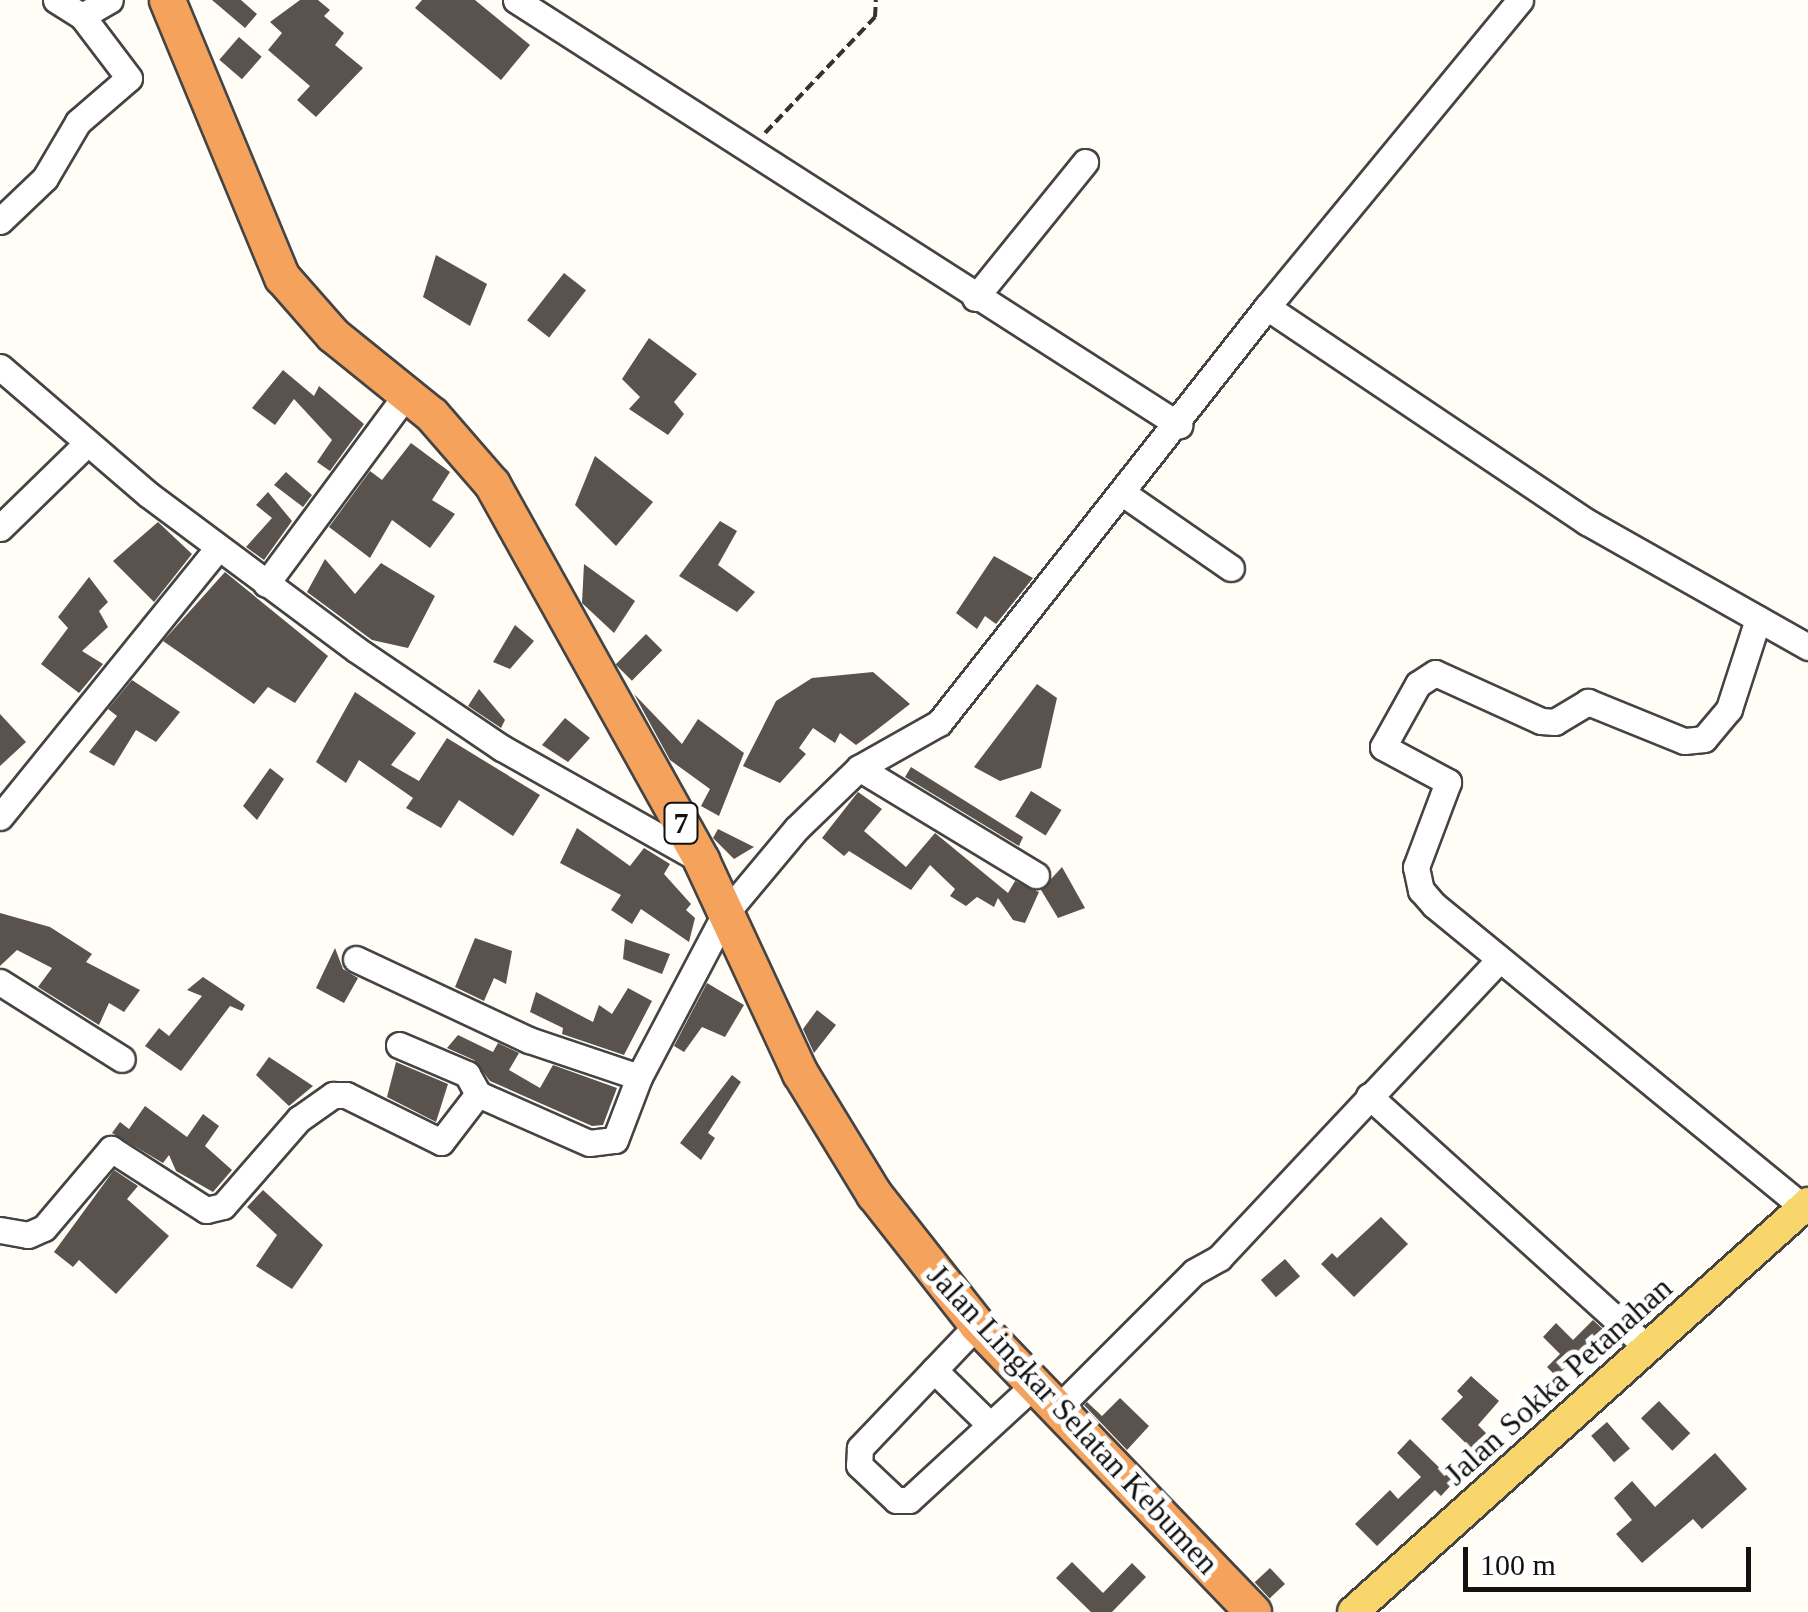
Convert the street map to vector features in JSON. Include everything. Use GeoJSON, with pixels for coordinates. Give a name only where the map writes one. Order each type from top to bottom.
{"type":"FeatureCollection","features":[{"type":"Feature","properties":{"kind":"highway","name":"Jalan Lingkar Selatan Kebumen"},"geometry":{"type":"LineString","coordinates":[[168,0],[282,277],[333,335],[406,395],[492,484],[701,860],[830,1128],[874,1194],[977,1325],[1253,1612]]}},
{"type":"Feature","properties":{"kind":"main road","name":"Jalan Sokka Petanahan"},"geometry":{"type":"LineString","coordinates":[[1354,1612],[1806,1205]]}},
{"type":"Feature","properties":{"kind":"street"},"geometry":{"type":"LineString","coordinates":[[0,222],[45,178],[78,122],[129,78],[82,16],[56,0]]}},
{"type":"Feature","properties":{"kind":"street"},"geometry":{"type":"LineString","coordinates":[[82,16],[110,0]]}},
{"type":"Feature","properties":{"kind":"street"},"geometry":{"type":"LineString","coordinates":[[516,0],[1178,425]]}},
{"type":"Feature","properties":{"kind":"street"},"geometry":{"type":"LineString","coordinates":[[399,1045],[468,1074],[478,1094],[606,1145],[622,1132],[639,1077],[725,914],[797,828],[859,768],[939,723],[1124,494],[1268,307],[1520,0]]}},
{"type":"Feature","properties":{"kind":"street"},"geometry":{"type":"LineString","coordinates":[[975,298],[1085,162]]}},
{"type":"Feature","properties":{"kind":"street"},"geometry":{"type":"LineString","coordinates":[[1268,307],[1587,522],[1808,647]]}},
{"type":"Feature","properties":{"kind":"street"},"geometry":{"type":"LineString","coordinates":[[0,367],[86,444],[266,584],[502,748],[701,860]]}},
{"type":"Feature","properties":{"kind":"street"},"geometry":{"type":"LineString","coordinates":[[266,584],[406,395]]}},
{"type":"Feature","properties":{"kind":"street"},"geometry":{"type":"LineString","coordinates":[[0,528],[86,444]]}},
{"type":"Feature","properties":{"kind":"street"},"geometry":{"type":"LineString","coordinates":[[1124,494],[1230,568]]}},
{"type":"Feature","properties":{"kind":"street"},"geometry":{"type":"LineString","coordinates":[[0,817],[218,548]]}},
{"type":"Feature","properties":{"kind":"street"},"geometry":{"type":"LineString","coordinates":[[1758,619],[1729,709],[1704,739],[1684,740],[1588,702],[1555,722],[1541,721],[1449,676],[1435,674],[1418,684],[1383,747],[1448,782],[1416,866],[1420,890],[1500,960],[1806,1205]]}},
{"type":"Feature","properties":{"kind":"street"},"geometry":{"type":"LineString","coordinates":[[859,768],[1036,875]]}},
{"type":"Feature","properties":{"kind":"street"},"geometry":{"type":"LineString","coordinates":[[356,959],[529,1040],[639,1077]]}},
{"type":"Feature","properties":{"kind":"street"},"geometry":{"type":"LineString","coordinates":[[977,1325],[860,1448],[859,1465],[896,1500],[908,1500],[990,1425],[1047,1396],[1194,1272],[1219,1258],[1500,960]]}},
{"type":"Feature","properties":{"kind":"street"},"geometry":{"type":"LineString","coordinates":[[0,982],[122,1059]]}},
{"type":"Feature","properties":{"kind":"street"},"geometry":{"type":"LineString","coordinates":[[0,1230],[28,1235],[44,1228],[104,1151],[119,1150],[212,1210],[223,1206],[298,1119],[333,1095],[346,1095],[441,1142],[478,1094]]}},
{"type":"Feature","properties":{"kind":"street"},"geometry":{"type":"LineString","coordinates":[[1369,1096],[1648,1348]]}},
{"type":"Feature","properties":{"kind":"street"},"geometry":{"type":"LineString","coordinates":[[934,1370],[990,1425]]}},
{"type":"Feature","properties":{"kind":"path"},"geometry":{"type":"LineString","coordinates":[[748,151],[875,17],[876,0]]}},
{"type":"Feature","properties":{"kind":"building"},"geometry":{"type":"Polygon","coordinates":[[[212,0],[241,0],[257,14],[245,28],[212,0]]]}},
{"type":"Feature","properties":{"kind":"building"},"geometry":{"type":"Polygon","coordinates":[[[300,0],[318,0],[330,10],[324,16],[344,33],[335,45],[363,68],[316,117],[297,100],[310,86],[268,50],[282,33],[270,22],[300,0]]]}},
{"type":"Feature","properties":{"kind":"building"},"geometry":{"type":"Polygon","coordinates":[[[422,0],[475,0],[530,45],[501,80],[415,8],[422,0]]]}},
{"type":"Feature","properties":{"kind":"building"},"geometry":{"type":"Polygon","coordinates":[[[239,37],[262,57],[242,79],[219,60],[239,37]]]}},
{"type":"Feature","properties":{"kind":"building"},"geometry":{"type":"Polygon","coordinates":[[[436,255],[487,284],[470,326],[423,297],[436,255]]]}},
{"type":"Feature","properties":{"kind":"building"},"geometry":{"type":"Polygon","coordinates":[[[564,273],[586,290],[549,338],[527,320],[564,273]]]}},
{"type":"Feature","properties":{"kind":"building"},"geometry":{"type":"Polygon","coordinates":[[[649,338],[697,374],[674,402],[684,414],[668,435],[629,409],[640,397],[622,379],[649,338]]]}},
{"type":"Feature","properties":{"kind":"building"},"geometry":{"type":"Polygon","coordinates":[[[283,370],[314,396],[319,386],[364,424],[330,471],[317,462],[332,440],[294,399],[275,425],[252,408],[283,370]]]}},
{"type":"Feature","properties":{"kind":"building"},"geometry":{"type":"Polygon","coordinates":[[[411,443],[450,472],[432,500],[455,514],[430,548],[392,520],[370,558],[329,527],[370,471],[382,480],[411,443]]]}},
{"type":"Feature","properties":{"kind":"building"},"geometry":{"type":"Polygon","coordinates":[[[595,456],[653,502],[616,546],[575,505],[595,456]]]}},
{"type":"Feature","properties":{"kind":"building"},"geometry":{"type":"Polygon","coordinates":[[[286,472],[312,495],[303,507],[274,485],[286,472]]]}},
{"type":"Feature","properties":{"kind":"building"},"geometry":{"type":"Polygon","coordinates":[[[268,492],[292,521],[264,560],[246,547],[272,518],[256,505],[268,492]]]}},
{"type":"Feature","properties":{"kind":"building"},"geometry":{"type":"Polygon","coordinates":[[[720,521],[737,531],[718,565],[755,592],[737,612],[679,576],[720,521]]]}},
{"type":"Feature","properties":{"kind":"building"},"geometry":{"type":"Polygon","coordinates":[[[158,522],[192,554],[154,602],[113,561],[158,522]]]}},
{"type":"Feature","properties":{"kind":"building"},"geometry":{"type":"Polygon","coordinates":[[[994,556],[1033,578],[996,624],[985,616],[977,629],[956,613],[994,556]]]}},
{"type":"Feature","properties":{"kind":"building"},"geometry":{"type":"Polygon","coordinates":[[[325,559],[355,594],[381,563],[435,596],[408,648],[372,640],[307,592],[325,559]]]}},
{"type":"Feature","properties":{"kind":"building"},"geometry":{"type":"Polygon","coordinates":[[[584,564],[635,601],[614,633],[582,603],[584,564]]]}},
{"type":"Feature","properties":{"kind":"building"},"geometry":{"type":"Polygon","coordinates":[[[225,572],[328,656],[295,703],[268,687],[254,704],[163,641],[225,572]]]}},
{"type":"Feature","properties":{"kind":"building"},"geometry":{"type":"Polygon","coordinates":[[[89,577],[108,602],[99,611],[108,627],[82,651],[103,664],[79,693],[41,664],[68,628],[58,617],[89,577]]]}},
{"type":"Feature","properties":{"kind":"building"},"geometry":{"type":"Polygon","coordinates":[[[515,625],[534,641],[510,669],[493,662],[515,625]]]}},
{"type":"Feature","properties":{"kind":"building"},"geometry":{"type":"Polygon","coordinates":[[[646,634],[662,650],[632,681],[616,664],[646,634]]]}},
{"type":"Feature","properties":{"kind":"building"},"geometry":{"type":"Polygon","coordinates":[[[873,672],[910,704],[874,732],[856,745],[840,733],[835,743],[813,728],[799,748],[806,754],[780,783],[743,766],[776,701],[812,678],[873,672]]]}},
{"type":"Feature","properties":{"kind":"building"},"geometry":{"type":"Polygon","coordinates":[[[132,680],[180,712],[156,742],[136,730],[114,766],[89,752],[117,716],[108,709],[132,680]]]}},
{"type":"Feature","properties":{"kind":"building"},"geometry":{"type":"Polygon","coordinates":[[[1037,684],[1057,698],[1041,768],[1000,781],[974,767],[1037,684]]]}},
{"type":"Feature","properties":{"kind":"building"},"geometry":{"type":"Polygon","coordinates":[[[479,689],[505,720],[501,728],[468,706],[479,689]]]}},
{"type":"Feature","properties":{"kind":"building"},"geometry":{"type":"Polygon","coordinates":[[[355,692],[416,733],[391,765],[419,781],[447,738],[540,795],[513,836],[459,800],[441,828],[406,808],[413,798],[359,760],[346,783],[316,762],[355,692]]]}},
{"type":"Feature","properties":{"kind":"building"},"geometry":{"type":"Polygon","coordinates":[[[634,694],[682,744],[698,719],[744,753],[719,816],[701,806],[710,789],[670,760],[634,694]]]}},
{"type":"Feature","properties":{"kind":"building"},"geometry":{"type":"Polygon","coordinates":[[[0,714],[26,742],[0,766],[0,714]]]}},
{"type":"Feature","properties":{"kind":"building"},"geometry":{"type":"Polygon","coordinates":[[[565,718],[590,738],[568,762],[542,745],[565,718]]]}},
{"type":"Feature","properties":{"kind":"building"},"geometry":{"type":"Polygon","coordinates":[[[911,767],[1023,837],[1019,846],[905,777],[911,767]]]}},
{"type":"Feature","properties":{"kind":"building"},"geometry":{"type":"Polygon","coordinates":[[[270,768],[284,779],[257,820],[243,806],[270,768]]]}},
{"type":"Feature","properties":{"kind":"building"},"geometry":{"type":"Polygon","coordinates":[[[1031,791],[1062,810],[1046,836],[1015,816],[1031,791]]]}},
{"type":"Feature","properties":{"kind":"building"},"geometry":{"type":"Polygon","coordinates":[[[858,792],[882,809],[864,831],[906,867],[935,833],[1008,893],[1015,881],[1039,892],[1025,923],[1013,920],[998,898],[994,907],[977,897],[966,906],[950,896],[955,889],[930,865],[911,890],[849,851],[844,856],[822,838],[858,792]]]}},
{"type":"Feature","properties":{"kind":"building"},"geometry":{"type":"Polygon","coordinates":[[[577,828],[630,866],[644,848],[670,864],[664,874],[691,904],[686,910],[695,918],[689,942],[641,909],[632,924],[611,910],[621,895],[560,863],[577,828]]]}},
{"type":"Feature","properties":{"kind":"building"},"geometry":{"type":"Polygon","coordinates":[[[718,829],[754,847],[734,859],[713,838],[718,829]]]}},
{"type":"Feature","properties":{"kind":"building"},"geometry":{"type":"Polygon","coordinates":[[[1062,867],[1085,908],[1058,918],[1041,890],[1062,867]]]}},
{"type":"Feature","properties":{"kind":"building"},"geometry":{"type":"Polygon","coordinates":[[[0,913],[50,927],[92,954],[86,962],[140,990],[124,1012],[109,1003],[99,1025],[38,987],[52,968],[17,950],[0,966],[0,913]]]}},
{"type":"Feature","properties":{"kind":"building"},"geometry":{"type":"Polygon","coordinates":[[[475,938],[512,951],[506,984],[494,978],[484,1001],[455,987],[475,938]]]}},
{"type":"Feature","properties":{"kind":"building"},"geometry":{"type":"Polygon","coordinates":[[[625,939],[670,954],[662,974],[623,959],[625,939]]]}},
{"type":"Feature","properties":{"kind":"building"},"geometry":{"type":"Polygon","coordinates":[[[335,948],[343,969],[358,978],[344,1003],[316,988],[335,948]]]}},
{"type":"Feature","properties":{"kind":"building"},"geometry":{"type":"Polygon","coordinates":[[[203,977],[245,1005],[242,1011],[230,1006],[181,1071],[145,1046],[159,1028],[169,1036],[202,996],[187,990],[203,977]]]}},
{"type":"Feature","properties":{"kind":"building"},"geometry":{"type":"Polygon","coordinates":[[[707,983],[744,1005],[725,1037],[702,1027],[684,1052],[674,1046],[707,983]]]}},
{"type":"Feature","properties":{"kind":"building"},"geometry":{"type":"Polygon","coordinates":[[[628,988],[652,1001],[624,1055],[562,1034],[563,1028],[530,1012],[536,992],[593,1022],[599,1005],[612,1014],[628,988]]]}},
{"type":"Feature","properties":{"kind":"building"},"geometry":{"type":"Polygon","coordinates":[[[817,1010],[836,1025],[814,1053],[803,1029],[817,1010]]]}},
{"type":"Feature","properties":{"kind":"building"},"geometry":{"type":"Polygon","coordinates":[[[458,1035],[493,1052],[498,1043],[519,1053],[509,1070],[540,1088],[553,1065],[617,1088],[603,1125],[592,1126],[490,1081],[474,1060],[447,1048],[458,1035]]]}},
{"type":"Feature","properties":{"kind":"building"},"geometry":{"type":"Polygon","coordinates":[[[269,1057],[313,1086],[289,1106],[256,1075],[269,1057]]]}},
{"type":"Feature","properties":{"kind":"building"},"geometry":{"type":"Polygon","coordinates":[[[396,1062],[448,1084],[436,1122],[387,1097],[396,1062]]]}},
{"type":"Feature","properties":{"kind":"building"},"geometry":{"type":"Polygon","coordinates":[[[732,1075],[741,1082],[708,1133],[715,1138],[701,1160],[680,1143],[732,1075]]]}},
{"type":"Feature","properties":{"kind":"building"},"geometry":{"type":"Polygon","coordinates":[[[145,1106],[187,1137],[203,1114],[219,1126],[205,1146],[232,1170],[213,1192],[176,1171],[169,1155],[163,1163],[112,1133],[120,1122],[129,1129],[145,1106]]]}},
{"type":"Feature","properties":{"kind":"building"},"geometry":{"type":"Polygon","coordinates":[[[114,1170],[138,1186],[127,1199],[169,1236],[116,1294],[79,1260],[73,1267],[54,1252],[114,1170]]]}},
{"type":"Feature","properties":{"kind":"building"},"geometry":{"type":"Polygon","coordinates":[[[263,1190],[323,1245],[292,1289],[256,1266],[277,1235],[247,1207],[263,1190]]]}},
{"type":"Feature","properties":{"kind":"building"},"geometry":{"type":"Polygon","coordinates":[[[1381,1217],[1408,1244],[1354,1297],[1321,1264],[1332,1253],[1337,1258],[1381,1217]]]}},
{"type":"Feature","properties":{"kind":"building"},"geometry":{"type":"Polygon","coordinates":[[[1285,1259],[1300,1276],[1276,1297],[1261,1280],[1285,1259]]]}},
{"type":"Feature","properties":{"kind":"building"},"geometry":{"type":"Polygon","coordinates":[[[1593,1320],[1607,1333],[1556,1376],[1547,1367],[1560,1354],[1543,1337],[1556,1323],[1573,1340],[1593,1320]]]}},
{"type":"Feature","properties":{"kind":"building"},"geometry":{"type":"Polygon","coordinates":[[[1471,1376],[1499,1401],[1478,1425],[1493,1440],[1478,1455],[1441,1419],[1463,1397],[1457,1391],[1471,1376]]]}},
{"type":"Feature","properties":{"kind":"building"},"geometry":{"type":"Polygon","coordinates":[[[1120,1398],[1149,1426],[1127,1450],[1084,1405],[1087,1402],[1102,1416],[1120,1398]]]}},
{"type":"Feature","properties":{"kind":"building"},"geometry":{"type":"Polygon","coordinates":[[[1659,1401],[1690,1433],[1672,1451],[1641,1418],[1659,1401]]]}},
{"type":"Feature","properties":{"kind":"building"},"geometry":{"type":"Polygon","coordinates":[[[1607,1422],[1630,1448],[1614,1462],[1591,1436],[1607,1422]]]}},
{"type":"Feature","properties":{"kind":"building"},"geometry":{"type":"Polygon","coordinates":[[[1410,1439],[1454,1482],[1441,1496],[1435,1490],[1377,1546],[1355,1524],[1390,1490],[1398,1499],[1421,1477],[1397,1453],[1410,1439]]]}},
{"type":"Feature","properties":{"kind":"building"},"geometry":{"type":"Polygon","coordinates":[[[1715,1453],[1747,1489],[1702,1529],[1693,1519],[1642,1563],[1616,1534],[1632,1520],[1614,1498],[1632,1481],[1655,1507],[1715,1453]]]}},
{"type":"Feature","properties":{"kind":"building"},"geometry":{"type":"Polygon","coordinates":[[[1072,1562],[1103,1593],[1132,1563],[1146,1577],[1112,1612],[1091,1612],[1056,1578],[1072,1562]]]}},
{"type":"Feature","properties":{"kind":"building"},"geometry":{"type":"Polygon","coordinates":[[[1270,1568],[1285,1584],[1270,1598],[1255,1582],[1270,1568]]]}}]}
